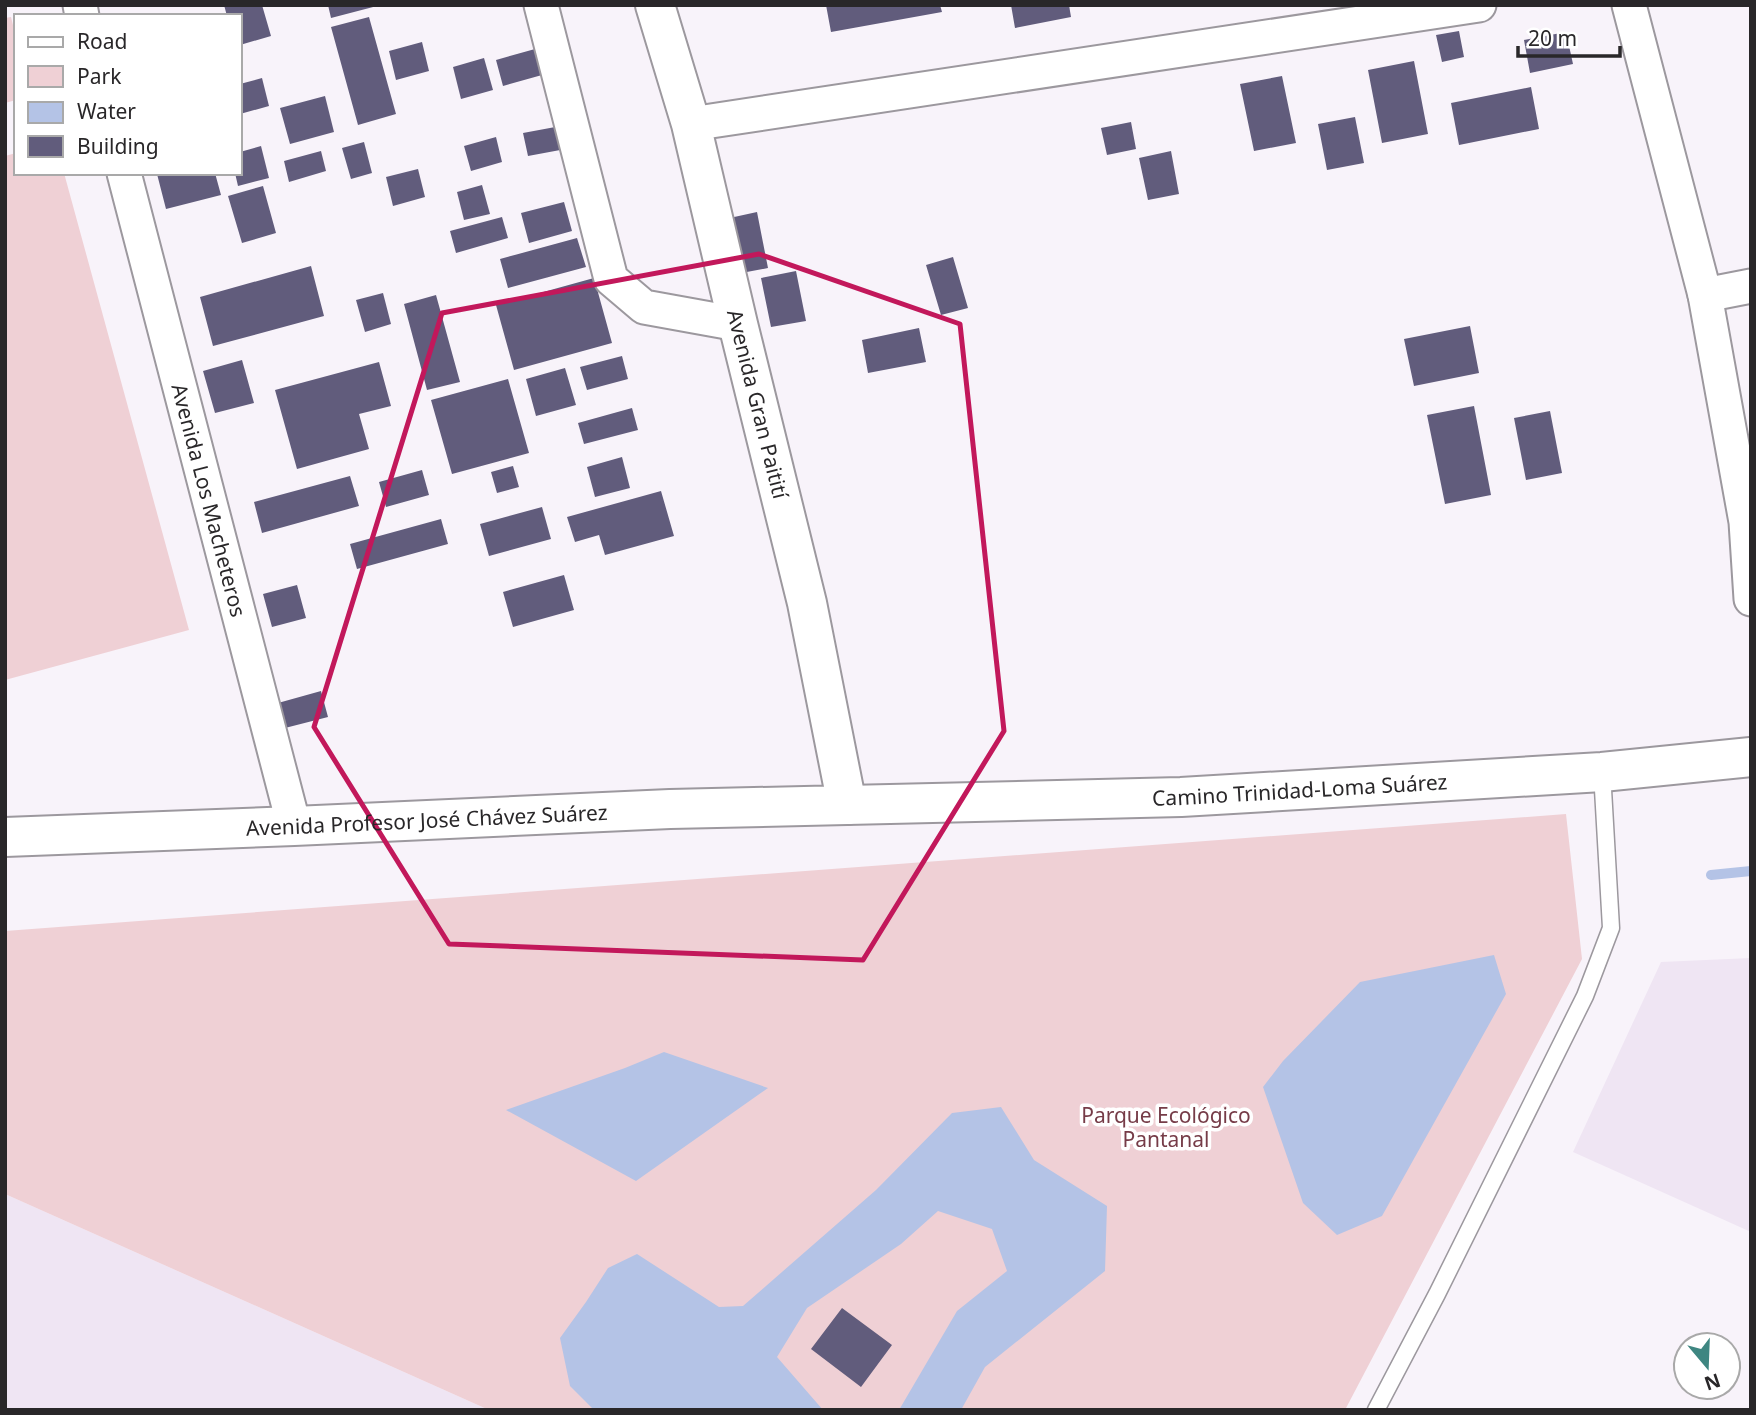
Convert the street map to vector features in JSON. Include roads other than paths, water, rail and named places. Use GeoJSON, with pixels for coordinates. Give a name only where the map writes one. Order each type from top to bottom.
{"type":"FeatureCollection","features":[{"type":"Feature","properties":{"kind":"main road","name":"Avenida Gran Paitití"},"geometry":{"type":"LineString","coordinates":[[655,5],[691,124],[807,603],[847,805]]}},
{"type":"Feature","properties":{"kind":"main road","name":"Camino Trinidad-Loma Suárez"},"geometry":{"type":"LineString","coordinates":[[847,805],[1181,797],[1602,772],[1751,757]]}},
{"type":"Feature","properties":{"kind":"main road","name":"Avenida Profesor José Chávez Suárez"},"geometry":{"type":"LineString","coordinates":[[5,837],[656,809],[847,805]]}},
{"type":"Feature","properties":{"kind":"street"},"geometry":{"type":"LineString","coordinates":[[541,5],[611,279],[644,307],[738,324]]}},
{"type":"Feature","properties":{"kind":"street"},"geometry":{"type":"LineString","coordinates":[[691,124],[1479,5]]}},
{"type":"Feature","properties":{"kind":"street"},"geometry":{"type":"LineString","coordinates":[[1629,5],[1704,295],[1746,522],[1751,599]]}},
{"type":"Feature","properties":{"kind":"street","name":"Avenida Los Macheteros"},"geometry":{"type":"LineString","coordinates":[[125,175],[294,826]]}},
{"type":"Feature","properties":{"kind":"street"},"geometry":{"type":"LineString","coordinates":[[1704,295],[1751,286]]}},
{"type":"Feature","properties":{"kind":"lane"},"geometry":{"type":"LineString","coordinates":[[1376,1410],[1437,1294],[1585,996],[1611,928],[1602,772]]}},
{"type":"Feature","properties":{"kind":"water"},"geometry":{"type":"Polygon","coordinates":[[[1494,955],[1506,994],[1382,1216],[1337,1235],[1303,1203],[1263,1087],[1283,1061],[1360,982],[1494,955]]]}},
{"type":"Feature","properties":{"kind":"water"},"geometry":{"type":"Polygon","coordinates":[[[664,1052],[768,1088],[636,1181],[506,1110],[625,1068],[664,1052]]]}},
{"type":"Feature","properties":{"kind":"water"},"geometry":{"type":"Polygon","coordinates":[[[1001,1107],[1034,1160],[1107,1206],[1105,1271],[985,1367],[961,1410],[899,1410],[957,1311],[1007,1271],[992,1229],[938,1211],[901,1244],[807,1308],[777,1357],[823,1410],[594,1410],[570,1386],[560,1338],[608,1268],[637,1254],[719,1307],[743,1306],[876,1190],[952,1113],[1001,1107]]]}},
{"type":"Feature","properties":{"kind":"waterway"},"geometry":{"type":"LineString","coordinates":[[1711,875],[1751,871]]}},
{"type":"Feature","properties":{"kind":"park label","name":"Parque Ecológico Pantanal"},"geometry":{"type":"Point","coordinates":[1166,1127]}}]}
